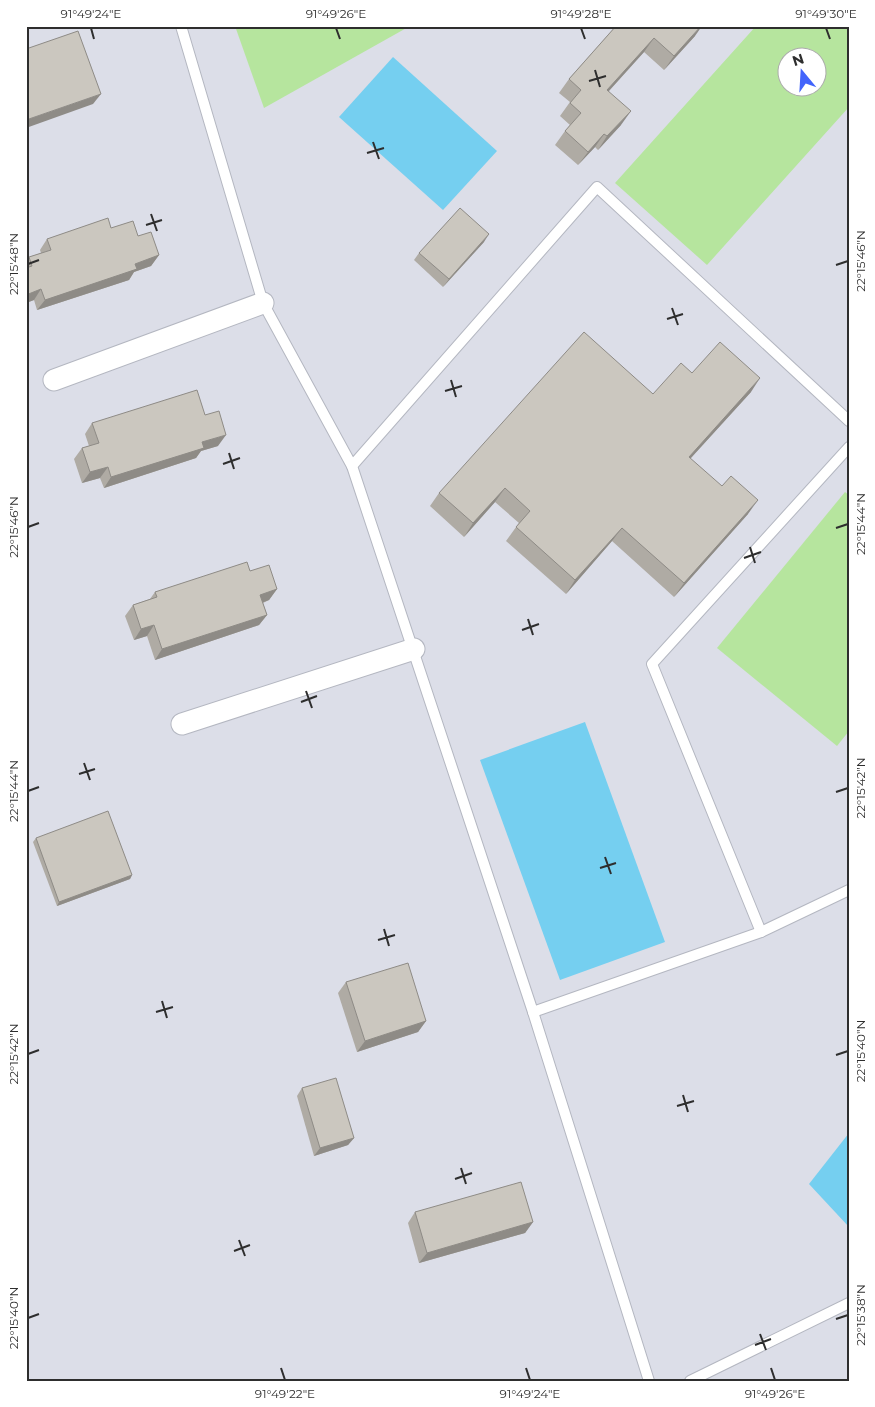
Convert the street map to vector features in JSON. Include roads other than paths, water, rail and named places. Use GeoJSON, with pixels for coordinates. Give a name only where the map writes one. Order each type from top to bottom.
{"type":"FeatureCollection","features":[{"type":"Feature","properties":{"kind":"street"},"geometry":{"type":"LineString","coordinates":[[54,380],[262,303]]}},
{"type":"Feature","properties":{"kind":"street"},"geometry":{"type":"LineString","coordinates":[[182,724],[414,649]]}},
{"type":"Feature","properties":{"kind":"lane"},"geometry":{"type":"LineString","coordinates":[[181,26],[262,303],[352,466],[533,1012],[649,1381]]}},
{"type":"Feature","properties":{"kind":"lane"},"geometry":{"type":"LineString","coordinates":[[352,466],[597,187],[849,421]]}},
{"type":"Feature","properties":{"kind":"lane"},"geometry":{"type":"LineString","coordinates":[[761,932],[652,664],[849,447]]}},
{"type":"Feature","properties":{"kind":"lane"},"geometry":{"type":"LineString","coordinates":[[533,1012],[761,932],[849,890]]}},
{"type":"Feature","properties":{"kind":"lane"},"geometry":{"type":"LineString","coordinates":[[690,1381],[849,1303]]}},
{"type":"Feature","properties":{"kind":"water"},"geometry":{"type":"Polygon","coordinates":[[[393,57],[497,151],[443,210],[339,117],[393,57]]]}},
{"type":"Feature","properties":{"kind":"water"},"geometry":{"type":"Polygon","coordinates":[[[585,722],[665,942],[560,980],[480,760],[585,722]]]}},
{"type":"Feature","properties":{"kind":"water"},"geometry":{"type":"Polygon","coordinates":[[[849,1133],[849,1227],[809,1184],[849,1133]]]}}]}
